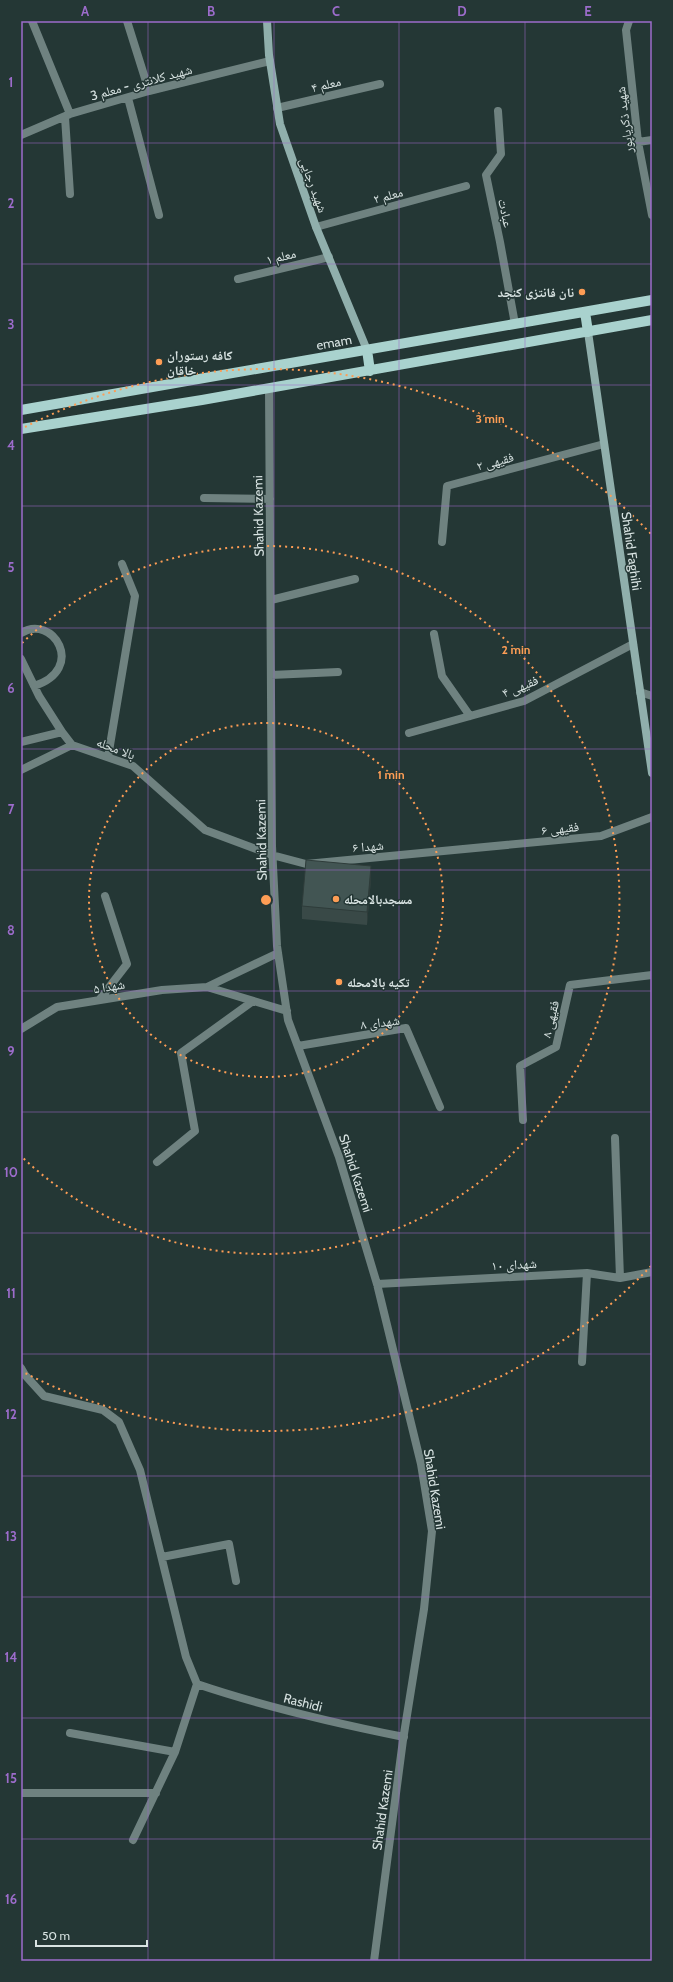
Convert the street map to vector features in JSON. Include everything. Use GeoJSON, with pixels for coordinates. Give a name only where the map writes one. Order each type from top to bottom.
{"type":"FeatureCollection","features":[{"type":"Feature","properties":{"kind":"main road","name":"شهید رجایی"},"geometry":{"type":"LineString","coordinates":[[267,21],[270,61],[280,124],[316,227],[367,350]]}},
{"type":"Feature","properties":{"kind":"main road","name":"emam"},"geometry":{"type":"LineString","coordinates":[[21,410],[652,300]]}},
{"type":"Feature","properties":{"kind":"main road"},"geometry":{"type":"LineString","coordinates":[[585,312],[588,332]]}},
{"type":"Feature","properties":{"kind":"main road"},"geometry":{"type":"LineString","coordinates":[[21,429],[269,389],[652,320]]}},
{"type":"Feature","properties":{"kind":"main road","name":"Shahid Faghihi"},"geometry":{"type":"LineString","coordinates":[[588,332],[652,772]]}},
{"type":"Feature","properties":{"kind":"main road"},"geometry":{"type":"LineString","coordinates":[[367,350],[370,371]]}},
{"type":"Feature","properties":{"kind":"street"},"geometry":{"type":"LineString","coordinates":[[32,21],[68,115],[70,194]]}},
{"type":"Feature","properties":{"kind":"street"},"geometry":{"type":"LineString","coordinates":[[127,21],[149,92]]}},
{"type":"Feature","properties":{"kind":"street","name":"شهید ذکریاپور"},"geometry":{"type":"LineString","coordinates":[[629,21],[626,30],[638,142],[652,215]]}},
{"type":"Feature","properties":{"kind":"street","name":"شهید کلانتری - معلم 3"},"geometry":{"type":"LineString","coordinates":[[21,135],[68,115],[149,92],[270,61]]}},
{"type":"Feature","properties":{"kind":"street","name":"معلم ۴"},"geometry":{"type":"LineString","coordinates":[[277,108],[380,84]]}},
{"type":"Feature","properties":{"kind":"street"},"geometry":{"type":"LineString","coordinates":[[128,98],[159,215]]}},
{"type":"Feature","properties":{"kind":"street","name":"عبادت"},"geometry":{"type":"LineString","coordinates":[[498,111],[501,154],[486,175],[500,242],[514,324]]}},
{"type":"Feature","properties":{"kind":"street"},"geometry":{"type":"LineString","coordinates":[[638,142],[652,140]]}},
{"type":"Feature","properties":{"kind":"street","name":"معلم ۲"},"geometry":{"type":"LineString","coordinates":[[316,227],[466,186]]}},
{"type":"Feature","properties":{"kind":"street","name":"معلم ۱"},"geometry":{"type":"LineString","coordinates":[[238,279],[329,257]]}},
{"type":"Feature","properties":{"kind":"street","name":"Shahid Kazemi"},"geometry":{"type":"LineString","coordinates":[[269,389],[272,855],[278,953],[288,1020],[339,1157],[377,1284],[421,1464],[432,1531],[424,1609],[404,1737],[374,1961]]}},
{"type":"Feature","properties":{"kind":"street","name":"فقیهی ۲"},"geometry":{"type":"LineString","coordinates":[[442,542],[447,486],[604,444]]}},
{"type":"Feature","properties":{"kind":"street"},"geometry":{"type":"LineString","coordinates":[[204,498],[270,499]]}},
{"type":"Feature","properties":{"kind":"street"},"geometry":{"type":"LineString","coordinates":[[108,757],[135,596],[122,564]]}},
{"type":"Feature","properties":{"kind":"street"},"geometry":{"type":"LineString","coordinates":[[271,600],[355,579]]}},
{"type":"Feature","properties":{"kind":"street"},"geometry":{"type":"LineString","coordinates":[[21,633],[37,628],[47,632],[58,643],[62,654],[59,668],[54,674],[42,683],[34,686]]}},
{"type":"Feature","properties":{"kind":"street"},"geometry":{"type":"LineString","coordinates":[[434,634],[442,676],[470,716]]}},
{"type":"Feature","properties":{"kind":"street","name":"فقیهی ۴"},"geometry":{"type":"LineString","coordinates":[[409,733],[524,701],[633,644]]}},
{"type":"Feature","properties":{"kind":"street"},"geometry":{"type":"LineString","coordinates":[[21,659],[34,686],[62,732],[72,745],[51,757],[21,770]]}},
{"type":"Feature","properties":{"kind":"street"},"geometry":{"type":"LineString","coordinates":[[271,675],[338,672]]}},
{"type":"Feature","properties":{"kind":"street"},"geometry":{"type":"LineString","coordinates":[[640,692],[652,696]]}},
{"type":"Feature","properties":{"kind":"street"},"geometry":{"type":"LineString","coordinates":[[21,742],[62,732]]}},
{"type":"Feature","properties":{"kind":"street","name":"بالا محله"},"geometry":{"type":"LineString","coordinates":[[72,745],[133,766],[205,830],[272,855]]}},
{"type":"Feature","properties":{"kind":"street","name":"فقیهی ۶"},"geometry":{"type":"LineString","coordinates":[[467,850],[601,836],[652,817]]}},
{"type":"Feature","properties":{"kind":"street","name":"شهدا ۶"},"geometry":{"type":"LineString","coordinates":[[272,855],[306,864],[467,850]]}},
{"type":"Feature","properties":{"kind":"street"},"geometry":{"type":"LineString","coordinates":[[100,999],[127,964],[105,896]]}},
{"type":"Feature","properties":{"kind":"street","name":"شهدا ۵"},"geometry":{"type":"LineString","coordinates":[[207,987],[278,953]]}},
{"type":"Feature","properties":{"kind":"street","name":"فقیهی ۸"},"geometry":{"type":"LineString","coordinates":[[523,1120],[520,1066],[556,1047],[570,985],[652,975]]}},
{"type":"Feature","properties":{"kind":"street","name":"شهدا ۵"},"geometry":{"type":"LineString","coordinates":[[21,1029],[58,1007],[162,990],[207,987],[287,1011]]}},
{"type":"Feature","properties":{"kind":"street"},"geometry":{"type":"LineString","coordinates":[[157,1162],[195,1131],[181,1053],[253,1000]]}},
{"type":"Feature","properties":{"kind":"street","name":"شهدای ۸"},"geometry":{"type":"LineString","coordinates":[[298,1046],[406,1028],[440,1107]]}},
{"type":"Feature","properties":{"kind":"street"},"geometry":{"type":"LineString","coordinates":[[615,1138],[620,1278]]}},
{"type":"Feature","properties":{"kind":"street"},"geometry":{"type":"LineString","coordinates":[[582,1362],[587,1272]]}},
{"type":"Feature","properties":{"kind":"street","name":"شهدای ۱۰"},"geometry":{"type":"LineString","coordinates":[[377,1284],[587,1272],[620,1278],[652,1272]]}},
{"type":"Feature","properties":{"kind":"street"},"geometry":{"type":"LineString","coordinates":[[21,1368],[25,1375],[44,1396],[104,1410],[119,1422],[140,1470],[186,1657],[197,1684],[175,1752],[133,1840]]}},
{"type":"Feature","properties":{"kind":"street"},"geometry":{"type":"LineString","coordinates":[[162,1557],[229,1544],[236,1581]]}},
{"type":"Feature","properties":{"kind":"street","name":"Rashidi"},"geometry":{"type":"LineString","coordinates":[[197,1684],[247,1701],[357,1728],[404,1737]]}},
{"type":"Feature","properties":{"kind":"street"},"geometry":{"type":"LineString","coordinates":[[70,1733],[175,1752]]}},
{"type":"Feature","properties":{"kind":"street"},"geometry":{"type":"LineString","coordinates":[[21,1793],[156,1793]]}},
{"type":"Feature","properties":{"kind":"building","name":"مسجدبالامحله"},"geometry":{"type":"Polygon","coordinates":[[[306,860],[371,866],[367,912],[302,906],[306,860]]]}},
{"type":"Feature","properties":{"kind":"place","name":"نان فانتزی کنجد"},"geometry":{"type":"Point","coordinates":[582,292]}},
{"type":"Feature","properties":{"kind":"place","name":"کافه رستوران خاقان"},"geometry":{"type":"Point","coordinates":[159,362]}},
{"type":"Feature","properties":{"kind":"place","name":"مسجدبالامحله"},"geometry":{"type":"Point","coordinates":[336,899]}},
{"type":"Feature","properties":{"kind":"place","name":"تکیه بالامحله"},"geometry":{"type":"Point","coordinates":[339,982]}}]}
